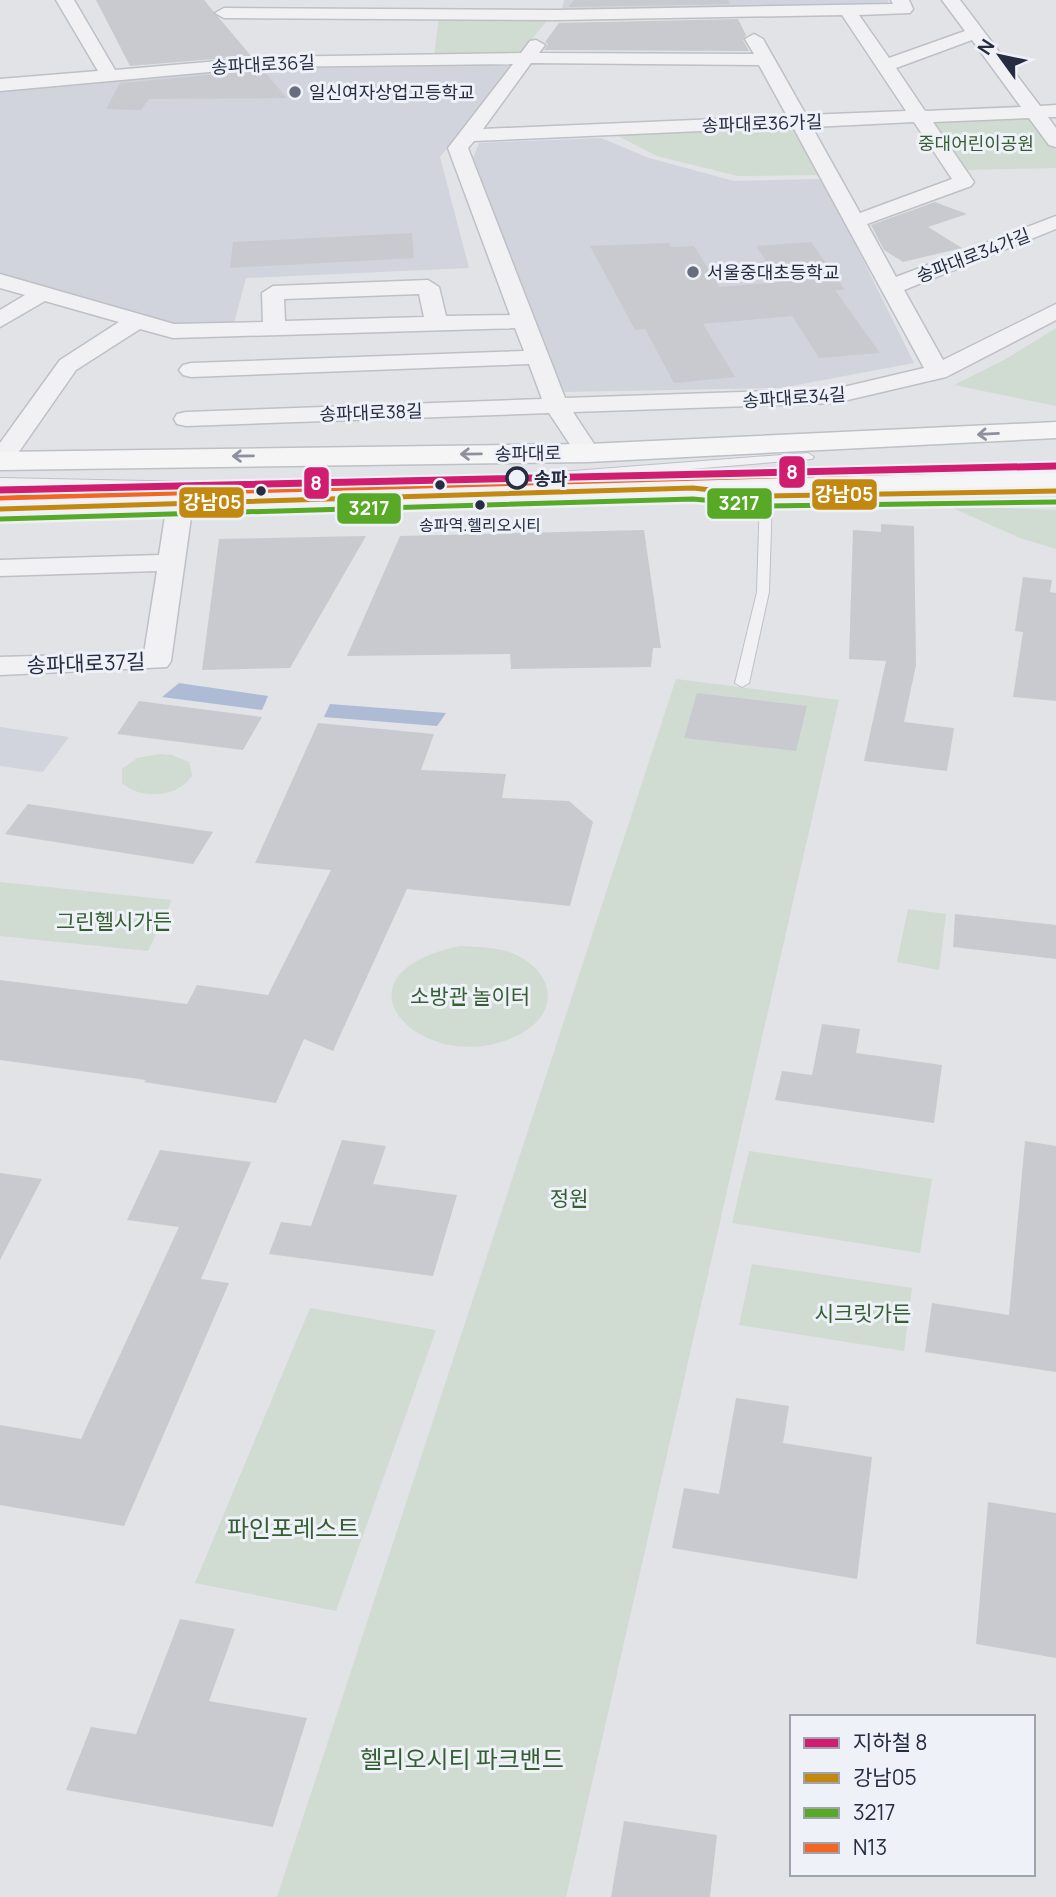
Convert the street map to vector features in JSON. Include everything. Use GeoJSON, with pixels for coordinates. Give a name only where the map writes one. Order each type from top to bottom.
{"type":"FeatureCollection","features":[{"type":"Feature","properties":{"kind":"main road","name":"송파대로"},"geometry":{"type":"LineString","coordinates":[[0,461],[588,453],[1056,430]]}},
{"type":"Feature","properties":{"kind":"main road"},"geometry":{"type":"LineString","coordinates":[[588,453],[808,457],[1056,452]]}},
{"type":"Feature","properties":{"kind":"main road"},"geometry":{"type":"LineString","coordinates":[[694,488],[1056,478]]}},
{"type":"Feature","properties":{"kind":"main road","name":"송파대로"},"geometry":{"type":"LineString","coordinates":[[0,509],[694,488]]}},
{"type":"Feature","properties":{"kind":"main road"},"geometry":{"type":"LineString","coordinates":[[694,488],[766,496],[1056,491]]}},
{"type":"Feature","properties":{"kind":"street"},"geometry":{"type":"LineString","coordinates":[[65,0],[110,76]]}},
{"type":"Feature","properties":{"kind":"street"},"geometry":{"type":"LineString","coordinates":[[220,7],[558,8],[740,12],[904,9],[900,0]]}},
{"type":"Feature","properties":{"kind":"street"},"geometry":{"type":"LineString","coordinates":[[951,0],[1056,141]]}},
{"type":"Feature","properties":{"kind":"street"},"geometry":{"type":"LineString","coordinates":[[220,7],[265,62]]}},
{"type":"Feature","properties":{"kind":"street"},"geometry":{"type":"LineString","coordinates":[[558,8],[495,104],[458,149],[556,405],[588,453]]}},
{"type":"Feature","properties":{"kind":"street"},"geometry":{"type":"LineString","coordinates":[[847,10],[964,182],[854,222]]}},
{"type":"Feature","properties":{"kind":"street","name":"송파대로34가길"},"geometry":{"type":"LineString","coordinates":[[740,12],[938,372]]}},
{"type":"Feature","properties":{"kind":"street"},"geometry":{"type":"LineString","coordinates":[[885,66],[976,33]]}},
{"type":"Feature","properties":{"kind":"street","name":"송파대로36길"},"geometry":{"type":"LineString","coordinates":[[0,85],[265,62],[527,58],[765,60]]}},
{"type":"Feature","properties":{"kind":"street","name":"송파대로36가길"},"geometry":{"type":"LineString","coordinates":[[467,135],[1056,111]]}},
{"type":"Feature","properties":{"kind":"street","name":"송파대로34가길"},"geometry":{"type":"LineString","coordinates":[[891,287],[1056,222]]}},
{"type":"Feature","properties":{"kind":"street"},"geometry":{"type":"LineString","coordinates":[[0,281],[173,331],[438,326],[522,321]]}},
{"type":"Feature","properties":{"kind":"street"},"geometry":{"type":"LineString","coordinates":[[257,368],[273,293],[428,287],[438,326]]}},
{"type":"Feature","properties":{"kind":"street"},"geometry":{"type":"LineString","coordinates":[[0,320],[43,293]]}},
{"type":"Feature","properties":{"kind":"street","name":"송파대로34길"},"geometry":{"type":"LineString","coordinates":[[556,405],[835,396],[938,372],[1056,311]]}},
{"type":"Feature","properties":{"kind":"street","name":"송파대로"},"geometry":{"type":"LineString","coordinates":[[0,461],[68,365],[137,321]]}},
{"type":"Feature","properties":{"kind":"street"},"geometry":{"type":"LineString","coordinates":[[187,457],[186,419],[194,331]]}},
{"type":"Feature","properties":{"kind":"street"},"geometry":{"type":"LineString","coordinates":[[191,370],[536,357]]}},
{"type":"Feature","properties":{"kind":"street","name":"송파대로38길"},"geometry":{"type":"LineString","coordinates":[[186,419],[556,405]]}},
{"type":"Feature","properties":{"kind":"street","name":"송파대로37길"},"geometry":{"type":"LineString","coordinates":[[0,666],[157,661],[180,503]]}},
{"type":"Feature","properties":{"kind":"street"},"geometry":{"type":"LineString","coordinates":[[0,568],[170,563]]}},
{"type":"Feature","properties":{"kind":"lane"},"geometry":{"type":"LineString","coordinates":[[0,482],[245,487],[507,480],[808,457]]}},
{"type":"Feature","properties":{"kind":"lane"},"geometry":{"type":"LineString","coordinates":[[0,488],[321,498]]}},
{"type":"Feature","properties":{"kind":"lane"},"geometry":{"type":"LineString","coordinates":[[742,683],[763,592],[766,496]]}},
{"type":"Feature","properties":{"kind":"shaded area"},"geometry":{"type":"Polygon","coordinates":[[[564,0],[888,0],[889,7],[561,13],[564,0]]]}},
{"type":"Feature","properties":{"kind":"shaded area"},"geometry":{"type":"Polygon","coordinates":[[[519,60],[440,157],[469,268],[246,278],[233,327],[183,330],[0,276],[0,87],[266,64],[519,60]]]}},
{"type":"Feature","properties":{"kind":"shaded area","name":"서울중대초등학교"},"geometry":{"type":"Polygon","coordinates":[[[601,138],[649,158],[734,181],[823,179],[914,363],[781,388],[564,392],[473,158],[479,143],[601,138]]]}},
{"type":"Feature","properties":{"kind":"shaded area"},"geometry":{"type":"Polygon","coordinates":[[[0,727],[69,737],[43,772],[0,766],[0,727]]]}},
{"type":"Feature","properties":{"kind":"green space"},"geometry":{"type":"Polygon","coordinates":[[[439,17],[550,17],[518,56],[434,57],[439,17]]]}},
{"type":"Feature","properties":{"kind":"green space","name":"중대어린이공원"},"geometry":{"type":"Polygon","coordinates":[[[1029,115],[1056,150],[1056,168],[962,170],[927,119],[1029,115]]]}},
{"type":"Feature","properties":{"kind":"green space"},"geometry":{"type":"Polygon","coordinates":[[[790,125],[819,175],[738,176],[657,156],[612,133],[790,125]]]}},
{"type":"Feature","properties":{"kind":"green space"},"geometry":{"type":"Polygon","coordinates":[[[1056,328],[1056,406],[954,385],[1006,359],[1056,328]]]}},
{"type":"Feature","properties":{"kind":"green space"},"geometry":{"type":"Polygon","coordinates":[[[948,506],[1056,510],[1056,549],[1020,538],[948,506]]]}},
{"type":"Feature","properties":{"kind":"green space","name":"헬리오시티 파크밴드"},"geometry":{"type":"Polygon","coordinates":[[[676,679],[839,700],[566,1897],[277,1897],[676,679]]]}},
{"type":"Feature","properties":{"kind":"green space"},"geometry":{"type":"Polygon","coordinates":[[[172,755],[189,762],[192,775],[186,783],[169,792],[149,794],[122,783],[122,769],[137,758],[172,755]]]}},
{"type":"Feature","properties":{"kind":"green space","name":"그린헬시가든"},"geometry":{"type":"Polygon","coordinates":[[[0,882],[172,900],[148,951],[0,936],[0,882]]]}},
{"type":"Feature","properties":{"kind":"green space"},"geometry":{"type":"Polygon","coordinates":[[[908,909],[946,914],[939,970],[897,962],[908,909]]]}},
{"type":"Feature","properties":{"kind":"green space","name":"소방관 놀이터"},"geometry":{"type":"Polygon","coordinates":[[[460,946],[506,951],[537,970],[548,993],[542,1015],[532,1026],[518,1035],[483,1046],[450,1045],[422,1035],[401,1019],[392,999],[396,979],[418,960],[460,946]]]}},
{"type":"Feature","properties":{"kind":"green space"},"geometry":{"type":"Polygon","coordinates":[[[749,1151],[932,1179],[920,1253],[732,1223],[749,1151]]]}},
{"type":"Feature","properties":{"kind":"green space","name":"시크릿가든"},"geometry":{"type":"Polygon","coordinates":[[[752,1264],[912,1288],[904,1351],[739,1325],[752,1264]]]}},
{"type":"Feature","properties":{"kind":"green space","name":"파인포레스트"},"geometry":{"type":"Polygon","coordinates":[[[310,1308],[436,1330],[336,1611],[195,1583],[310,1308]]]}},
{"type":"Feature","properties":{"kind":"water"},"geometry":{"type":"Polygon","coordinates":[[[179,683],[268,696],[262,710],[162,697],[179,683]]]}},
{"type":"Feature","properties":{"kind":"water"},"geometry":{"type":"Polygon","coordinates":[[[330,704],[446,713],[437,726],[324,717],[330,704]]]}},
{"type":"Feature","properties":{"kind":"building"},"geometry":{"type":"Polygon","coordinates":[[[96,0],[204,0],[251,56],[130,66],[96,0]]]}},
{"type":"Feature","properties":{"kind":"building"},"geometry":{"type":"Polygon","coordinates":[[[574,0],[728,0],[730,4],[569,7],[574,0]]]}},
{"type":"Feature","properties":{"kind":"building"},"geometry":{"type":"Polygon","coordinates":[[[738,19],[746,35],[743,40],[749,51],[544,50],[548,44],[545,42],[559,23],[738,19]]]}},
{"type":"Feature","properties":{"kind":"building"},"geometry":{"type":"Polygon","coordinates":[[[263,70],[287,98],[149,99],[141,110],[106,109],[120,83],[263,70]]]}},
{"type":"Feature","properties":{"kind":"building"},"geometry":{"type":"Polygon","coordinates":[[[935,202],[967,214],[928,227],[962,248],[903,262],[884,250],[871,225],[935,202]]]}},
{"type":"Feature","properties":{"kind":"building"},"geometry":{"type":"Polygon","coordinates":[[[412,233],[414,258],[230,268],[233,242],[412,233]]]}},
{"type":"Feature","properties":{"kind":"building"},"geometry":{"type":"Polygon","coordinates":[[[811,242],[845,290],[835,290],[880,353],[819,358],[792,316],[703,324],[735,377],[674,383],[645,329],[635,330],[590,246],[669,243],[671,247],[694,246],[720,287],[780,282],[756,246],[811,242]]]}},
{"type":"Feature","properties":{"kind":"building"},"geometry":{"type":"Polygon","coordinates":[[[881,524],[914,526],[916,665],[904,722],[954,728],[947,771],[864,761],[886,661],[849,659],[853,530],[881,532],[881,524]]]}},
{"type":"Feature","properties":{"kind":"building"},"geometry":{"type":"Polygon","coordinates":[[[644,530],[661,648],[653,648],[651,667],[511,669],[510,654],[347,656],[400,536],[644,530]]]}},
{"type":"Feature","properties":{"kind":"building"},"geometry":{"type":"Polygon","coordinates":[[[366,536],[290,668],[202,670],[219,539],[366,536]]]}},
{"type":"Feature","properties":{"kind":"building"},"geometry":{"type":"Polygon","coordinates":[[[1023,577],[1052,580],[1050,592],[1056,593],[1056,701],[1013,697],[1023,632],[1015,631],[1023,577]]]}},
{"type":"Feature","properties":{"kind":"building"},"geometry":{"type":"Polygon","coordinates":[[[697,693],[807,706],[796,751],[684,738],[697,693]]]}},
{"type":"Feature","properties":{"kind":"building"},"geometry":{"type":"Polygon","coordinates":[[[139,701],[262,717],[243,750],[117,734],[139,701]]]}},
{"type":"Feature","properties":{"kind":"building"},"geometry":{"type":"Polygon","coordinates":[[[318,723],[434,734],[421,770],[506,774],[502,798],[569,801],[593,822],[570,906],[407,889],[333,1051],[304,1039],[276,1103],[144,1082],[146,1080],[0,1060],[0,980],[187,1004],[197,985],[268,995],[331,870],[255,863],[318,723]]]}},
{"type":"Feature","properties":{"kind":"building"},"geometry":{"type":"Polygon","coordinates":[[[28,804],[213,832],[193,864],[5,834],[28,804]]]}},
{"type":"Feature","properties":{"kind":"building"},"geometry":{"type":"Polygon","coordinates":[[[955,914],[1056,925],[1056,959],[953,947],[955,914]]]}},
{"type":"Feature","properties":{"kind":"building"},"geometry":{"type":"Polygon","coordinates":[[[822,1024],[860,1029],[856,1053],[942,1065],[934,1123],[775,1100],[782,1071],[812,1075],[822,1024]]]}},
{"type":"Feature","properties":{"kind":"building"},"geometry":{"type":"Polygon","coordinates":[[[342,1140],[386,1146],[373,1184],[457,1195],[433,1276],[269,1254],[281,1222],[311,1226],[342,1140]]]}},
{"type":"Feature","properties":{"kind":"building"},"geometry":{"type":"Polygon","coordinates":[[[1025,1141],[1056,1146],[1056,1372],[925,1352],[932,1303],[1009,1315],[1025,1141]]]}},
{"type":"Feature","properties":{"kind":"building"},"geometry":{"type":"Polygon","coordinates":[[[160,1150],[251,1162],[201,1279],[229,1283],[124,1526],[0,1505],[0,1425],[81,1439],[179,1227],[127,1220],[160,1150]]]}},
{"type":"Feature","properties":{"kind":"building"},"geometry":{"type":"Polygon","coordinates":[[[0,1173],[42,1179],[0,1260],[0,1173]]]}},
{"type":"Feature","properties":{"kind":"building"},"geometry":{"type":"Polygon","coordinates":[[[736,1398],[789,1406],[783,1443],[872,1457],[857,1579],[672,1548],[684,1488],[719,1494],[736,1398]]]}},
{"type":"Feature","properties":{"kind":"building"},"geometry":{"type":"Polygon","coordinates":[[[988,1502],[1056,1513],[1056,1658],[976,1644],[988,1502]]]}},
{"type":"Feature","properties":{"kind":"building"},"geometry":{"type":"Polygon","coordinates":[[[180,1619],[235,1629],[209,1701],[307,1718],[273,1827],[66,1790],[91,1727],[136,1734],[180,1619]]]}},
{"type":"Feature","properties":{"kind":"building"},"geometry":{"type":"Polygon","coordinates":[[[624,1821],[717,1835],[710,1897],[611,1897],[624,1821]]]}},
{"type":"Feature","properties":{"kind":"metro line","name":"8"},"geometry":{"type":"LineString","coordinates":[[0,490],[1056,466]]}},
{"type":"Feature","properties":{"kind":"transit line","name":"N13"},"geometry":{"type":"LineString","coordinates":[[0,498],[1056,468]]}},
{"type":"Feature","properties":{"kind":"transit line","name":"강남05"},"geometry":{"type":"LineString","coordinates":[[0,509],[693,488],[766,496],[1056,491]]}},
{"type":"Feature","properties":{"kind":"transit line","name":"3217"},"geometry":{"type":"LineString","coordinates":[[0,519],[693,499],[766,506],[1056,502]]}},
{"type":"Feature","properties":{"kind":"place","name":"일신여자상업고등학교"},"geometry":{"type":"Point","coordinates":[295,92]}},
{"type":"Feature","properties":{"kind":"place","name":"서울중대초등학교"},"geometry":{"type":"Point","coordinates":[693,272]}},
{"type":"Feature","properties":{"kind":"place","name":"송파"},"geometry":{"type":"Point","coordinates":[517,478]}},
{"type":"Feature","properties":{"kind":"place","name":"송파역.헬리오시티"},"geometry":{"type":"Point","coordinates":[480,505]}},
{"type":"Feature","properties":{"kind":"park label","name":"정원"},"geometry":{"type":"Point","coordinates":[569,1198]}}]}
